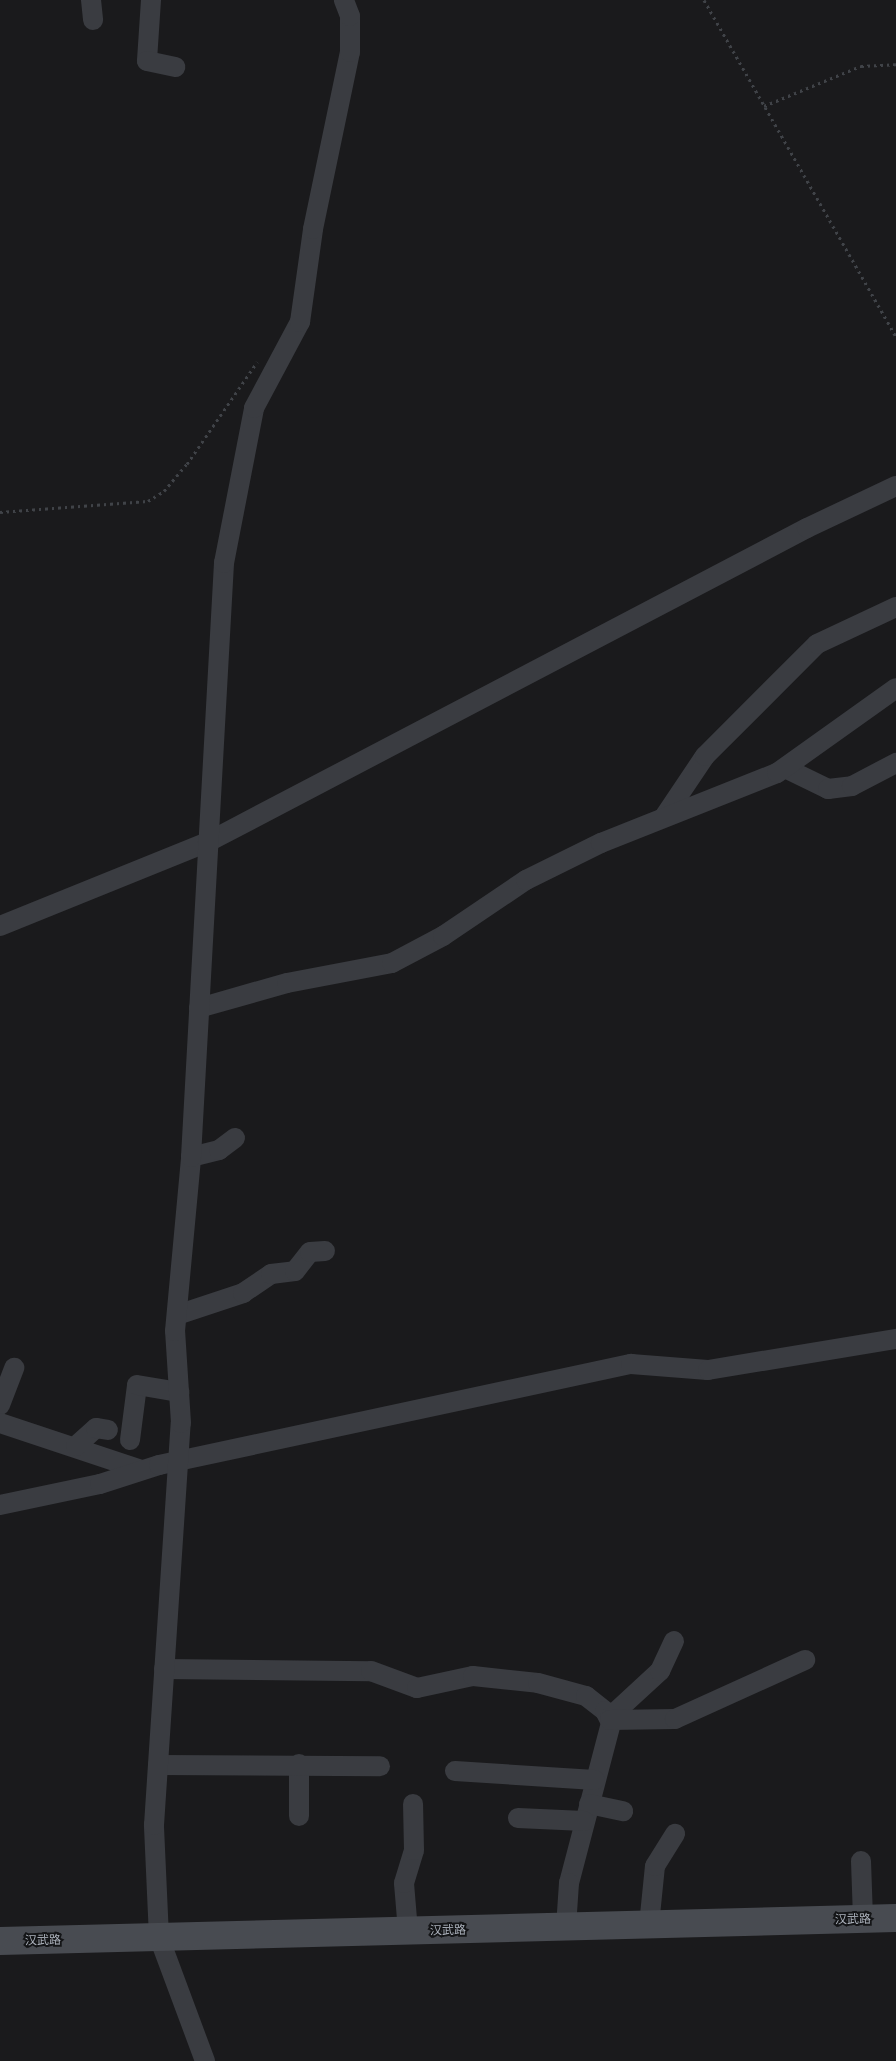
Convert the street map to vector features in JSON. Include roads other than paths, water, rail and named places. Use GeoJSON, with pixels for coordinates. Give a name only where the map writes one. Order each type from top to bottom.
{"type":"FeatureCollection","features":[{"type":"Feature","properties":{"kind":"main road","name":"汉武路"},"geometry":{"type":"LineString","coordinates":[[0,1941],[896,1918]]}},
{"type":"Feature","properties":{"kind":"street"},"geometry":{"type":"LineString","coordinates":[[151,0],[147,61],[175,67]]}},
{"type":"Feature","properties":{"kind":"street"},"geometry":{"type":"LineString","coordinates":[[205,2061],[159,1937],[154,1880],[158,1765],[178,1463],[179,1392],[176,1315],[191,1157],[224,563],[254,408],[300,322],[313,229],[350,52],[350,16],[344,0]]}},
{"type":"Feature","properties":{"kind":"street"},"geometry":{"type":"LineString","coordinates":[[0,926],[208,842],[807,528],[896,486]]}},
{"type":"Feature","properties":{"kind":"street"},"geometry":{"type":"LineString","coordinates":[[664,817],[705,756],[817,644],[896,606]]}},
{"type":"Feature","properties":{"kind":"street"},"geometry":{"type":"LineString","coordinates":[[199,1008],[287,983],[392,963],[443,936],[526,880],[664,817],[785,768],[896,688]]}},
{"type":"Feature","properties":{"kind":"street"},"geometry":{"type":"LineString","coordinates":[[785,768],[828,789],[852,786],[896,763]]}},
{"type":"Feature","properties":{"kind":"street"},"geometry":{"type":"LineString","coordinates":[[191,1157],[219,1150],[235,1138]]}},
{"type":"Feature","properties":{"kind":"street"},"geometry":{"type":"LineString","coordinates":[[176,1315],[243,1293],[271,1274],[295,1271],[310,1252],[326,1251]]}},
{"type":"Feature","properties":{"kind":"street"},"geometry":{"type":"LineString","coordinates":[[0,1505],[100,1484],[140,1470],[631,1364],[708,1370],[896,1339]]}},
{"type":"Feature","properties":{"kind":"street"},"geometry":{"type":"LineString","coordinates":[[0,1405],[14,1368]]}},
{"type":"Feature","properties":{"kind":"street"},"geometry":{"type":"LineString","coordinates":[[130,1440],[137,1385],[179,1392]]}},
{"type":"Feature","properties":{"kind":"street"},"geometry":{"type":"LineString","coordinates":[[0,1423],[76,1446],[140,1470]]}},
{"type":"Feature","properties":{"kind":"street"},"geometry":{"type":"LineString","coordinates":[[76,1446],[96,1428],[108,1430]]}},
{"type":"Feature","properties":{"kind":"street"},"geometry":{"type":"LineString","coordinates":[[566,1926],[569,1883],[610,1718],[656,1676],[674,1642]]}},
{"type":"Feature","properties":{"kind":"street"},"geometry":{"type":"LineString","coordinates":[[164,1669],[371,1671],[417,1688],[473,1676],[538,1682],[576,1690],[610,1718],[675,1719],[805,1660]]}},
{"type":"Feature","properties":{"kind":"street"},"geometry":{"type":"LineString","coordinates":[[158,1765],[299,1764],[380,1766]]}},
{"type":"Feature","properties":{"kind":"street"},"geometry":{"type":"LineString","coordinates":[[299,1764],[300,1816]]}},
{"type":"Feature","properties":{"kind":"street"},"geometry":{"type":"LineString","coordinates":[[455,1771],[595,1780]]}},
{"type":"Feature","properties":{"kind":"street"},"geometry":{"type":"LineString","coordinates":[[408,1931],[404,1883],[414,1850],[413,1804]]}},
{"type":"Feature","properties":{"kind":"street"},"geometry":{"type":"LineString","coordinates":[[518,1818],[623,1811]]}},
{"type":"Feature","properties":{"kind":"street"},"geometry":{"type":"LineString","coordinates":[[648,1924],[655,1866],[675,1834]]}},
{"type":"Feature","properties":{"kind":"street"},"geometry":{"type":"LineString","coordinates":[[861,1862],[863,1919]]}}]}
